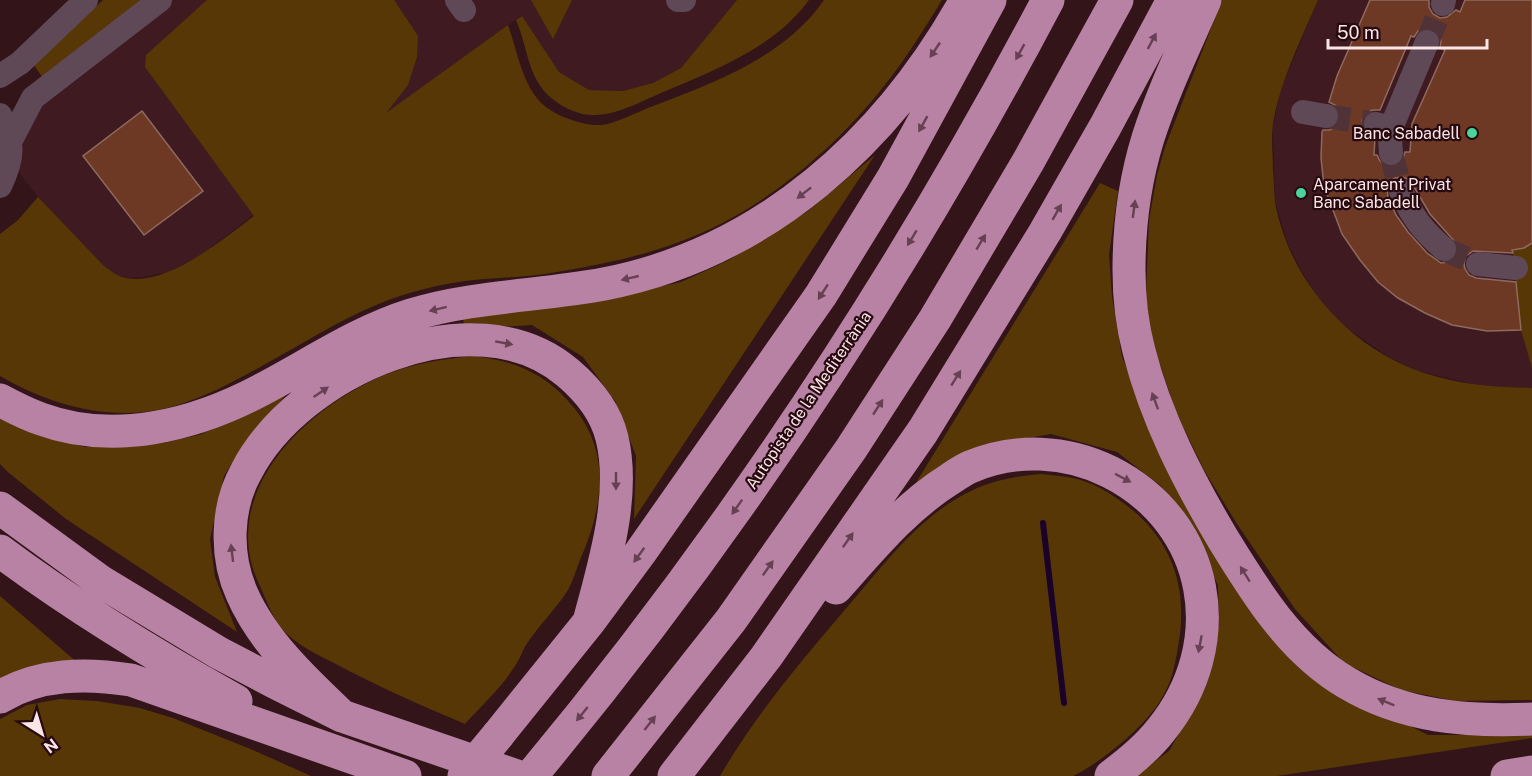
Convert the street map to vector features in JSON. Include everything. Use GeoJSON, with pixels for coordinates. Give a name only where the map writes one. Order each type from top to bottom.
{"type":"FeatureCollection","features":[{"type":"Feature","properties":{"kind":"highway"},"geometry":{"type":"LineString","coordinates":[[0,400],[42,420],[76,428],[112,432],[147,429],[219,410],[261,390],[369,331],[412,315],[456,304],[605,284],[649,273],[698,256],[759,225],[839,165],[872,131],[916,78],[966,0]]}},
{"type":"Feature","properties":{"kind":"highway"},"geometry":{"type":"LineString","coordinates":[[464,776],[589,622],[702,468],[820,296],[893,178],[990,0]]}},
{"type":"Feature","properties":{"kind":"highway","name":"Autopista de la Mediterrània"},"geometry":{"type":"LineString","coordinates":[[531,776],[634,649],[712,543],[788,433],[863,318],[947,181],[1048,0]]}},
{"type":"Feature","properties":{"kind":"highway"},"geometry":{"type":"LineString","coordinates":[[611,773],[731,620],[851,449],[934,319],[1028,162],[1117,0]]}},
{"type":"Feature","properties":{"kind":"highway"},"geometry":{"type":"LineString","coordinates":[[674,776],[766,657],[922,431],[983,335],[1105,127],[1173,0]]}},
{"type":"Feature","properties":{"kind":"highway"},"geometry":{"type":"LineString","coordinates":[[1204,0],[1149,137],[1136,194],[1130,249],[1131,299],[1138,348],[1164,426],[1194,486],[1234,557],[1272,615],[1309,654],[1345,683],[1385,703],[1405,710],[1442,717],[1489,720],[1532,719]]}},
{"type":"Feature","properties":{"kind":"highway"},"geometry":{"type":"LineString","coordinates":[[342,716],[309,684],[281,652],[249,609],[241,592],[230,534],[236,494],[245,472],[272,435],[292,414],[315,396],[368,364],[420,345],[449,340],[500,341],[522,346],[561,367],[592,398],[612,437],[617,489],[603,567],[589,622]]}},
{"type":"Feature","properties":{"kind":"highway"},"geometry":{"type":"LineString","coordinates":[[766,657],[817,609],[898,519],[934,489],[969,468],[1004,457],[1036,453],[1069,457],[1098,466],[1131,482],[1160,507],[1182,536],[1195,565],[1202,598],[1202,631],[1196,663],[1183,696],[1155,737],[1140,754],[1111,776]]}},
{"type":"Feature","properties":{"kind":"highway"},"geometry":{"type":"LineString","coordinates":[[0,484],[100,581]]}},
{"type":"Feature","properties":{"kind":"highway"},"geometry":{"type":"LineString","coordinates":[[0,508],[100,581],[219,653],[342,716],[517,776]]}},
{"type":"Feature","properties":{"kind":"highway"},"geometry":{"type":"LineString","coordinates":[[0,551],[83,611],[137,645],[316,745]]}},
{"type":"Feature","properties":{"kind":"highway"},"geometry":{"type":"LineString","coordinates":[[0,697],[30,683],[80,675],[130,680],[405,776]]}},
{"type":"Feature","properties":{"kind":"highway"},"geometry":{"type":"LineString","coordinates":[[1507,776],[1532,772]]}},
{"type":"Feature","properties":{"kind":"street"},"geometry":{"type":"LineString","coordinates":[[0,76],[20,63],[86,0]]}},
{"type":"Feature","properties":{"kind":"street"},"geometry":{"type":"LineString","coordinates":[[10,140],[33,98],[160,0]]}},
{"type":"Feature","properties":{"kind":"street"},"geometry":{"type":"LineString","coordinates":[[678,0],[684,0]]}},
{"type":"Feature","properties":{"kind":"street"},"geometry":{"type":"LineString","coordinates":[[1391,153],[1384,126],[1427,42]]}},
{"type":"Feature","properties":{"kind":"street"},"geometry":{"type":"LineString","coordinates":[[0,115],[10,140],[10,161],[0,186]]}},
{"type":"Feature","properties":{"kind":"street"},"geometry":{"type":"LineString","coordinates":[[1401,191],[1409,212],[1420,227],[1444,249]]}},
{"type":"Feature","properties":{"kind":"street"},"geometry":{"type":"LineString","coordinates":[[1484,265],[1516,268]]}},
{"type":"Feature","properties":{"kind":"shaded area"},"geometry":{"type":"Polygon","coordinates":[[[103,0],[145,0],[43,78],[33,64],[103,0]]]}},
{"type":"Feature","properties":{"kind":"shaded area"},"geometry":{"type":"Polygon","coordinates":[[[160,0],[737,0],[681,68],[653,83],[623,91],[589,90],[559,72],[521,16],[377,120],[200,256],[168,272],[128,278],[117,275],[105,267],[38,197],[10,161],[33,98],[160,0]]]}},
{"type":"Feature","properties":{"kind":"shaded area"},"geometry":{"type":"Polygon","coordinates":[[[207,0],[394,0],[418,36],[417,57],[408,85],[386,113],[508,25],[526,80],[538,99],[551,111],[565,117],[587,124],[601,125],[721,79],[745,67],[788,38],[808,20],[824,0],[942,0],[892,76],[841,134],[792,178],[737,215],[709,230],[664,247],[604,263],[546,274],[454,283],[402,295],[344,320],[221,388],[167,408],[145,412],[102,412],[60,403],[19,386],[0,376],[0,234],[18,220],[38,197],[105,267],[117,275],[134,279],[152,277],[171,271],[208,250],[254,216],[145,67],[146,55],[207,0]]]}},
{"type":"Feature","properties":{"kind":"shaded area"},"geometry":{"type":"Polygon","coordinates":[[[531,0],[572,0],[553,39],[531,0]]]}},
{"type":"Feature","properties":{"kind":"shaded area"},"geometry":{"type":"Polygon","coordinates":[[[737,0],[809,0],[778,32],[741,56],[629,107],[596,115],[586,115],[571,110],[558,103],[540,86],[530,65],[516,20],[522,16],[559,72],[589,90],[623,91],[653,83],[681,68],[737,0]]]}},
{"type":"Feature","properties":{"kind":"shaded area"},"geometry":{"type":"Polygon","coordinates":[[[1222,0],[1318,0],[1281,92],[1273,124],[1272,147],[1275,202],[1282,231],[1309,284],[1327,307],[1371,347],[1397,362],[1424,373],[1478,385],[1532,388],[1532,700],[1456,701],[1401,690],[1344,663],[1295,609],[1237,524],[1204,470],[1176,412],[1150,334],[1146,294],[1149,220],[1157,175],[1165,147],[1222,0]]]}},
{"type":"Feature","properties":{"kind":"shaded area"},"geometry":{"type":"Polygon","coordinates":[[[1318,0],[1532,0],[1532,388],[1485,387],[1418,371],[1387,356],[1341,324],[1317,297],[1302,272],[1287,242],[1275,201],[1273,127],[1280,91],[1318,0]]]}},
{"type":"Feature","properties":{"kind":"shaded area"},"geometry":{"type":"Polygon","coordinates":[[[875,155],[634,519],[636,456],[615,401],[583,357],[532,325],[464,329],[463,315],[573,305],[681,282],[729,260],[808,211],[875,155]]]}},
{"type":"Feature","properties":{"kind":"shaded area"},"geometry":{"type":"Polygon","coordinates":[[[1100,183],[1118,191],[1109,255],[1112,296],[1122,357],[1178,480],[1264,623],[1305,673],[1428,735],[1532,735],[1532,738],[1277,776],[1135,776],[1169,751],[1204,690],[1219,625],[1218,585],[1191,530],[1161,486],[1117,452],[1051,434],[988,445],[914,486],[1100,183]]]}},
{"type":"Feature","properties":{"kind":"shaded area"},"geometry":{"type":"Polygon","coordinates":[[[1532,243],[1532,368],[1521,330],[1516,268],[1512,250],[1524,248],[1532,243]]]}},
{"type":"Feature","properties":{"kind":"shaded area"},"geometry":{"type":"Polygon","coordinates":[[[473,356],[503,361],[530,371],[564,397],[587,427],[599,464],[600,483],[594,522],[568,590],[526,645],[508,676],[465,724],[350,671],[310,650],[288,635],[274,618],[259,584],[249,551],[250,518],[259,488],[275,459],[297,433],[351,392],[391,372],[426,363],[473,356]]]}},
{"type":"Feature","properties":{"kind":"shaded area"},"geometry":{"type":"Polygon","coordinates":[[[281,390],[285,396],[247,440],[224,476],[210,539],[215,577],[237,632],[66,519],[0,464],[0,416],[36,433],[85,447],[164,443],[202,434],[281,390]]]}},
{"type":"Feature","properties":{"kind":"shaded area"},"geometry":{"type":"Polygon","coordinates":[[[1041,474],[1087,482],[1116,498],[1139,515],[1152,530],[1164,546],[1172,563],[1181,600],[1179,641],[1175,662],[1164,694],[1137,729],[1111,752],[1073,776],[720,776],[764,709],[797,667],[906,540],[938,511],[975,489],[1008,478],[1041,474]]]}},
{"type":"Feature","properties":{"kind":"shaded area"},"geometry":{"type":"Polygon","coordinates":[[[0,596],[79,664],[0,680],[0,596]]]}},
{"type":"Feature","properties":{"kind":"shaded area"},"geometry":{"type":"Polygon","coordinates":[[[60,699],[97,701],[140,708],[173,718],[311,776],[0,776],[0,719],[27,705],[60,699]]]}},
{"type":"Feature","properties":{"kind":"building"},"geometry":{"type":"Polygon","coordinates":[[[1370,0],[1429,0],[1429,7],[1433,14],[1440,18],[1447,17],[1456,10],[1460,12],[1465,0],[1532,0],[1532,243],[1524,248],[1512,250],[1513,253],[1473,251],[1466,256],[1464,263],[1469,275],[1476,278],[1516,282],[1521,330],[1487,331],[1452,325],[1398,298],[1378,282],[1360,260],[1342,234],[1324,186],[1321,158],[1322,132],[1336,126],[1340,119],[1339,111],[1329,102],[1337,76],[1370,0]],[[1425,28],[1418,31],[1414,37],[1411,36],[1380,110],[1372,110],[1362,120],[1362,127],[1366,134],[1375,138],[1374,155],[1377,155],[1385,166],[1398,165],[1403,160],[1405,152],[1410,152],[1412,124],[1445,50],[1440,48],[1441,40],[1438,33],[1425,28]],[[1403,177],[1395,178],[1389,183],[1387,189],[1396,215],[1427,253],[1441,263],[1449,262],[1458,252],[1457,244],[1430,214],[1410,180],[1403,177]]]}},
{"type":"Feature","properties":{"kind":"building"},"geometry":{"type":"Polygon","coordinates":[[[142,111],[203,191],[144,235],[83,156],[142,111]]]}},
{"type":"Feature","properties":{"kind":"waterway"},"geometry":{"type":"LineString","coordinates":[[1043,523],[1064,703]]}},
{"type":"Feature","properties":{"kind":"tunnel"},"geometry":{"type":"LineString","coordinates":[[1427,42],[1443,4]]}},
{"type":"Feature","properties":{"kind":"tunnel"},"geometry":{"type":"LineString","coordinates":[[1326,116],[1376,124]]}},
{"type":"Feature","properties":{"kind":"tunnel"},"geometry":{"type":"LineString","coordinates":[[1391,153],[1401,191]]}},
{"type":"Feature","properties":{"kind":"tunnel"},"geometry":{"type":"LineString","coordinates":[[1444,249],[1478,264]]}},
{"type":"Feature","properties":{"kind":"place","name":"Banc Sabadell"},"geometry":{"type":"Point","coordinates":[1472,133]}},
{"type":"Feature","properties":{"kind":"place","name":"Aparcament Privat Banc Sabadell"},"geometry":{"type":"Point","coordinates":[1301,193]}}]}
